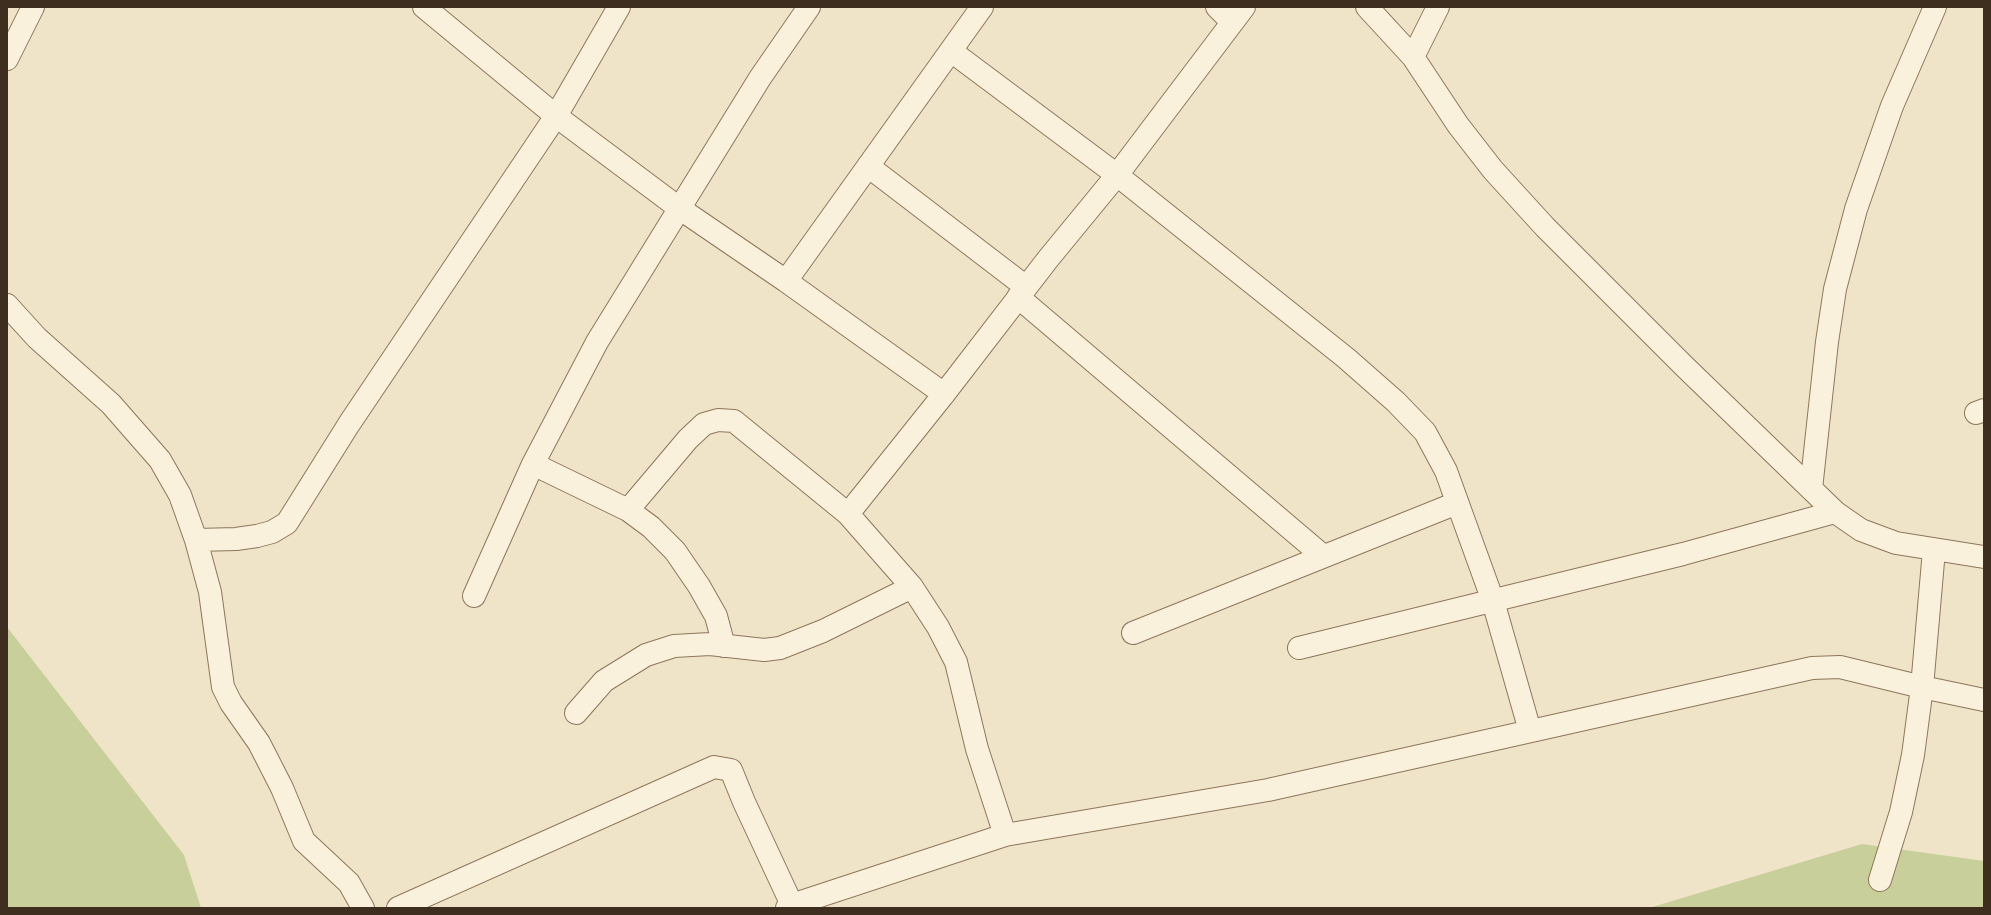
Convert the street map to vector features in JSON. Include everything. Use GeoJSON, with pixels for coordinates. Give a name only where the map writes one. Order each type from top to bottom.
{"type":"FeatureCollection","features":[{"type":"Feature","properties":{"kind":"street"},"geometry":{"type":"LineString","coordinates":[[7,59],[33,7]]}},
{"type":"Feature","properties":{"kind":"street"},"geometry":{"type":"LineString","coordinates":[[424,7],[556,116],[679,208],[786,281],[944,394]]}},
{"type":"Feature","properties":{"kind":"street"},"geometry":{"type":"LineString","coordinates":[[196,540],[236,539],[257,536],[272,532],[287,523],[349,424],[556,116],[619,7]]}},
{"type":"Feature","properties":{"kind":"street"},"geometry":{"type":"LineString","coordinates":[[474,596],[533,464],[597,342],[760,78],[809,7]]}},
{"type":"Feature","properties":{"kind":"street"},"geometry":{"type":"LineString","coordinates":[[786,281],[982,7]]}},
{"type":"Feature","properties":{"kind":"street"},"geometry":{"type":"LineString","coordinates":[[1367,7],[1413,57],[1458,125],[1493,170],[1545,227],[1835,512],[1861,530],[1896,543],[1934,550],[1984,556]]}},
{"type":"Feature","properties":{"kind":"street"},"geometry":{"type":"LineString","coordinates":[[1413,57],[1438,7]]}},
{"type":"Feature","properties":{"kind":"street"},"geometry":{"type":"LineString","coordinates":[[1812,489],[1834,289],[1856,209],[1892,106],[1935,7]]}},
{"type":"Feature","properties":{"kind":"street"},"geometry":{"type":"LineString","coordinates":[[848,514],[944,394],[1022,292],[1117,175],[1231,12]]}},
{"type":"Feature","properties":{"kind":"street"},"geometry":{"type":"LineString","coordinates":[[951,51],[1117,175],[1346,358],[1396,402],[1425,432],[1446,471],[1493,601],[1530,731]]}},
{"type":"Feature","properties":{"kind":"street"},"geometry":{"type":"LineString","coordinates":[[868,166],[1022,292],[1323,556]]}},
{"type":"Feature","properties":{"kind":"street"},"geometry":{"type":"LineString","coordinates":[[7,305],[37,338],[111,404],[160,460],[180,496],[196,540],[210,592],[223,687],[231,703],[259,743],[282,788],[304,841],[349,884],[363,908]]}},
{"type":"Feature","properties":{"kind":"street"},"geometry":{"type":"LineString","coordinates":[[628,510],[688,439],[704,424],[718,420],[734,421],[848,514],[912,587],[938,627],[956,662],[977,749],[1005,835]]}},
{"type":"Feature","properties":{"kind":"street"},"geometry":{"type":"LineString","coordinates":[[533,464],[628,510],[651,527],[674,551],[699,586],[716,616],[724,646]]}},
{"type":"Feature","properties":{"kind":"street"},"geometry":{"type":"LineString","coordinates":[[1133,633],[1457,503]]}},
{"type":"Feature","properties":{"kind":"street"},"geometry":{"type":"LineString","coordinates":[[1299,648],[1683,554],[1835,512]]}},
{"type":"Feature","properties":{"kind":"street"},"geometry":{"type":"LineString","coordinates":[[1880,880],[1901,812],[1913,755],[1922,687],[1934,550]]}},
{"type":"Feature","properties":{"kind":"street"},"geometry":{"type":"LineString","coordinates":[[576,713],[604,682],[646,655],[674,646],[710,644],[764,650],[780,648],[823,631],[912,587]]}},
{"type":"Feature","properties":{"kind":"street"},"geometry":{"type":"LineString","coordinates":[[398,908],[714,767],[731,770],[790,906],[1005,835],[1268,790],[1812,668],[1840,667],[1984,700]]}},
{"type":"Feature","properties":{"kind":"green space"},"geometry":{"type":"Polygon","coordinates":[[[7,627],[184,855],[201,908],[7,908],[7,627]]]}},
{"type":"Feature","properties":{"kind":"green space"},"geometry":{"type":"Polygon","coordinates":[[[1862,844],[1984,861],[1984,908],[1649,908],[1862,844]]]}}]}
